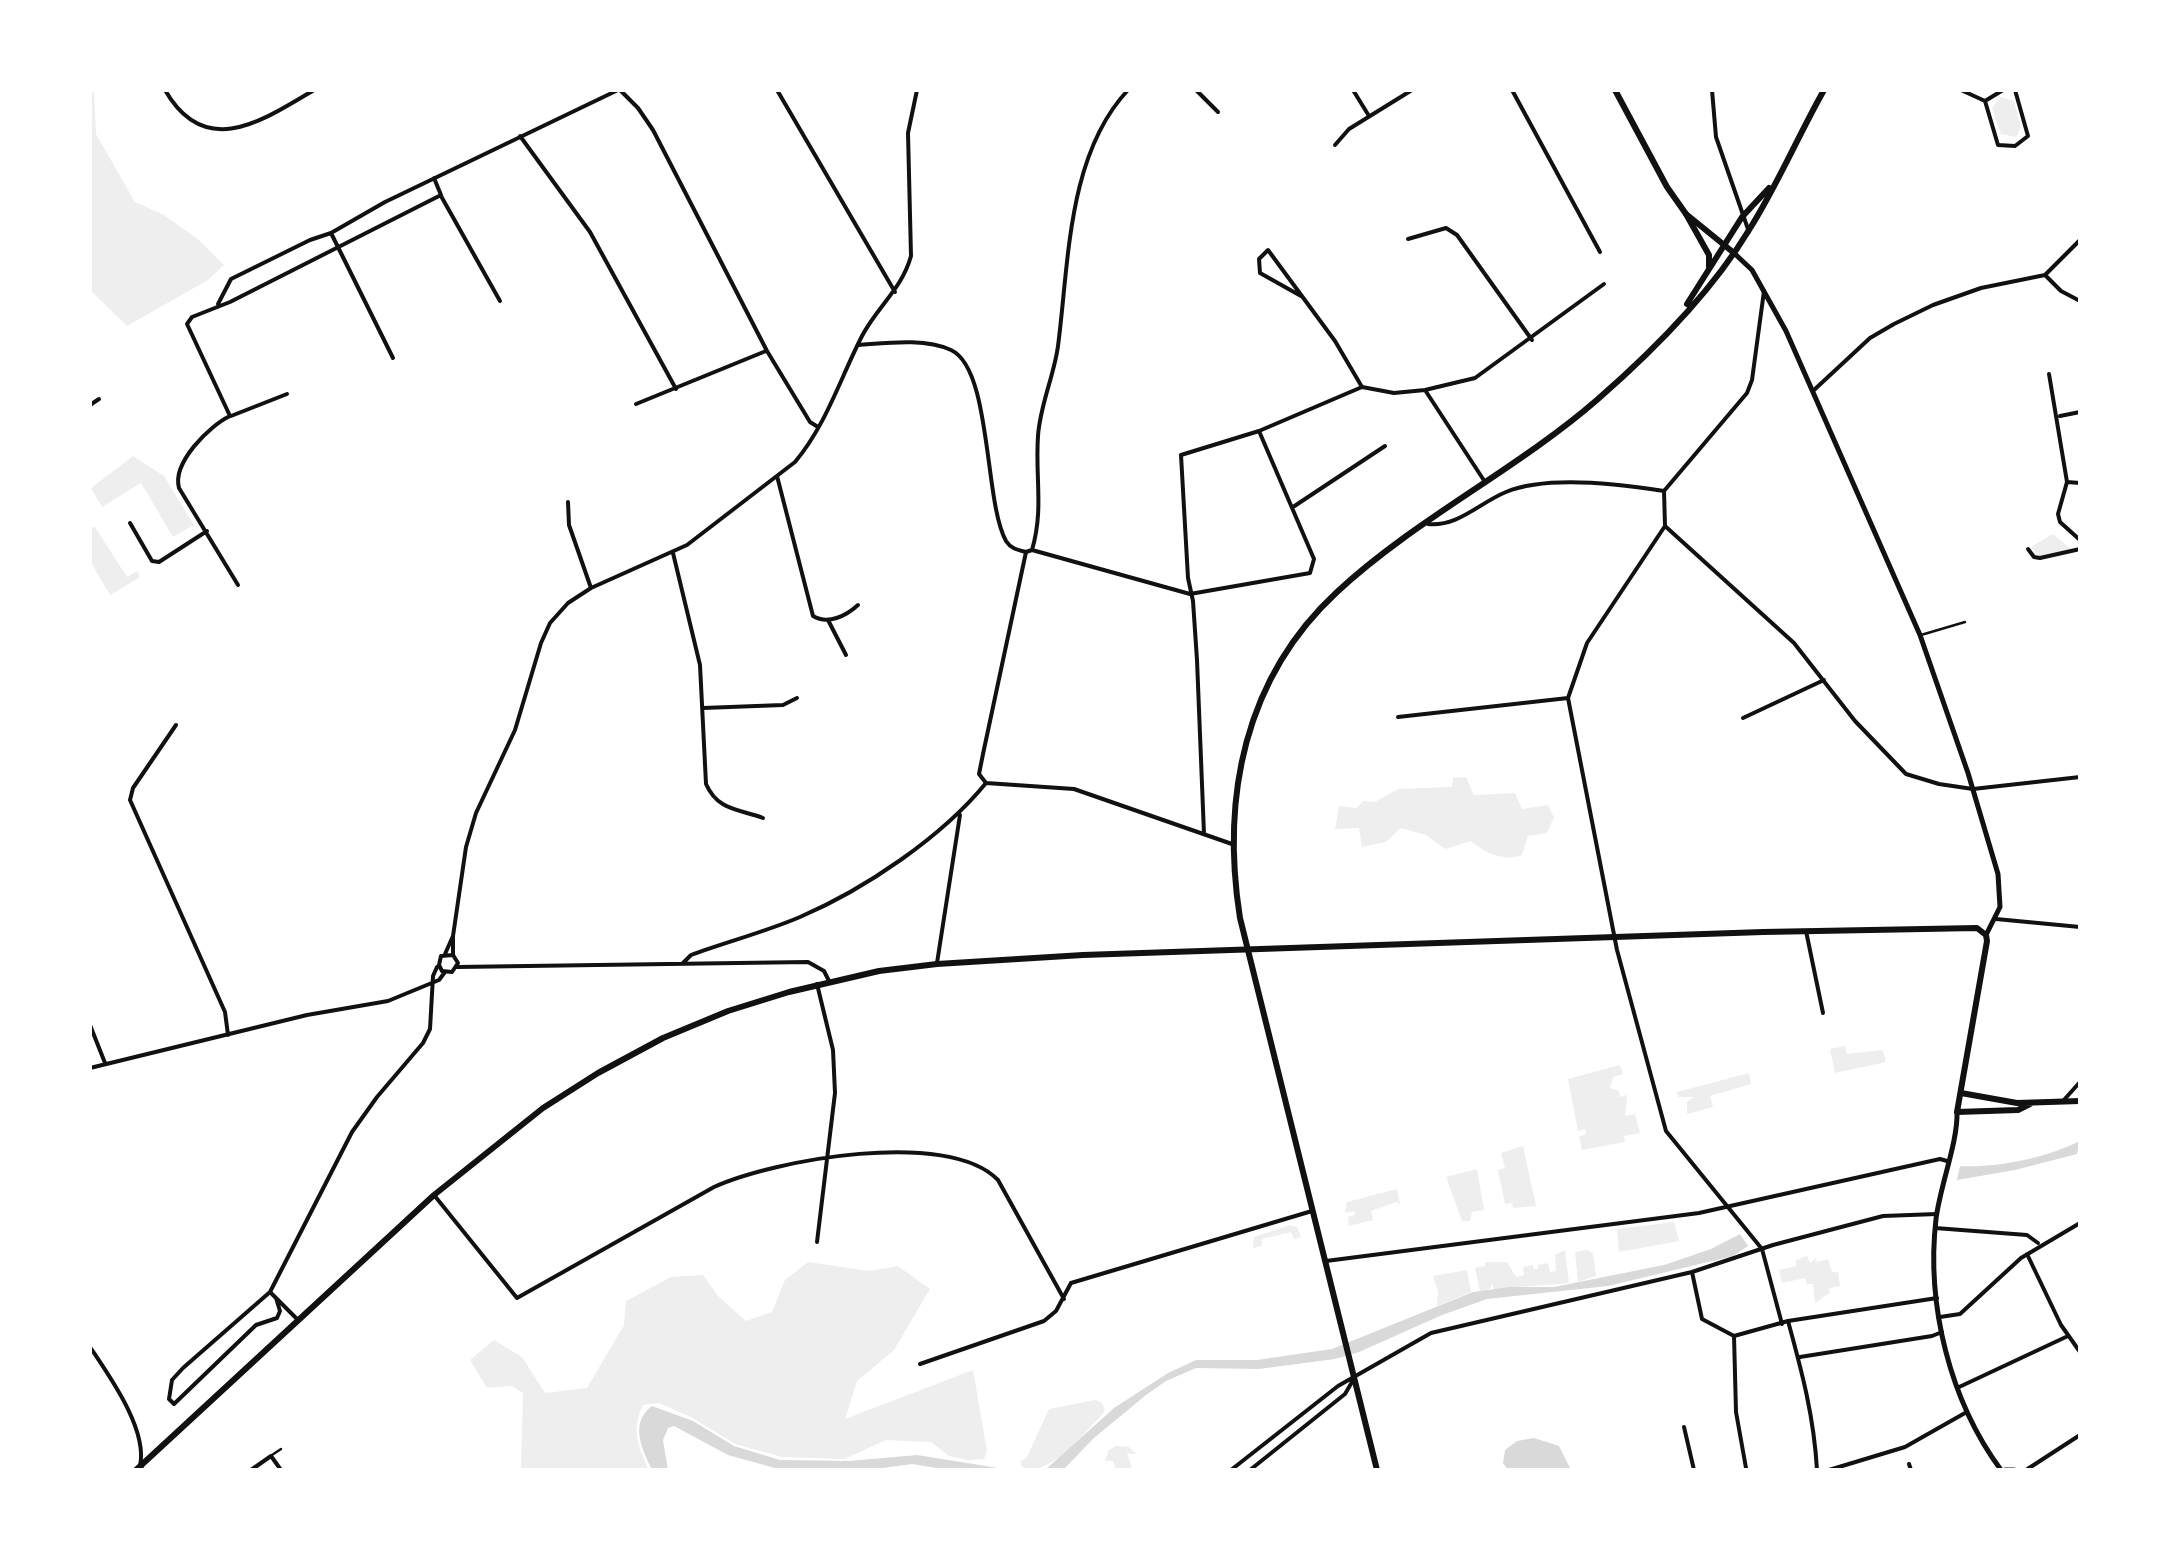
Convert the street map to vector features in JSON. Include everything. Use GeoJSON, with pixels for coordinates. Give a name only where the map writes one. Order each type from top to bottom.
{"type":"FeatureCollection","features":[{"type":"Feature","properties":{"kind":"main road"},"geometry":{"type":"LineString","coordinates":[[1615,90],[1667,187],[1709,254],[1709,266]]}},
{"type":"Feature","properties":{"kind":"main road"},"geometry":{"type":"LineString","coordinates":[[1376,1470],[1234,884],[1232,812],[1241,759],[1254,716],[1276,669],[1335,593],[1598,399],[1680,317],[1748,232],[1824,90]]}},
{"type":"Feature","properties":{"kind":"main road"},"geometry":{"type":"LineString","coordinates":[[1680,317],[1742,217],[1773,184]]}},
{"type":"Feature","properties":{"kind":"main road"},"geometry":{"type":"LineString","coordinates":[[1686,214],[1734,253]]}},
{"type":"Feature","properties":{"kind":"main road"},"geometry":{"type":"LineString","coordinates":[[140,1469],[434,1195],[529,1118],[598,1073],[663,1038],[728,1012],[828,981],[936,964],[1614,937],[1977,928],[1986,935],[1958,1112],[2018,1110],[2030,1104]]}},
{"type":"Feature","properties":{"kind":"main road"},"geometry":{"type":"LineString","coordinates":[[1961,1093],[2030,1104],[2080,1101]]}},
{"type":"Feature","properties":{"kind":"street"},"geometry":{"type":"LineString","coordinates":[[165,90],[184,115],[220,131],[248,126],[314,90]]}},
{"type":"Feature","properties":{"kind":"street"},"geometry":{"type":"LineString","coordinates":[[218,304],[231,279],[619,90],[653,130],[767,351],[810,422],[818,427]]}},
{"type":"Feature","properties":{"kind":"street"},"geometry":{"type":"LineString","coordinates":[[776,90],[896,292]]}},
{"type":"Feature","properties":{"kind":"street"},"geometry":{"type":"LineString","coordinates":[[457,967],[454,936],[466,847],[480,804],[515,730],[550,624],[562,609],[591,588],[688,545],[807,448],[858,345],[896,292],[911,256],[908,133],[917,90]]}},
{"type":"Feature","properties":{"kind":"street"},"geometry":{"type":"LineString","coordinates":[[986,783],[980,774],[1041,511],[1038,432],[1058,347],[1078,190],[1104,124],[1128,90]]}},
{"type":"Feature","properties":{"kind":"street"},"geometry":{"type":"LineString","coordinates":[[1196,90],[1218,112]]}},
{"type":"Feature","properties":{"kind":"street"},"geometry":{"type":"LineString","coordinates":[[1353,90],[1369,116]]}},
{"type":"Feature","properties":{"kind":"street"},"geometry":{"type":"LineString","coordinates":[[1335,145],[1349,129],[1412,90]]}},
{"type":"Feature","properties":{"kind":"street"},"geometry":{"type":"LineString","coordinates":[[1512,90],[1600,252]]}},
{"type":"Feature","properties":{"kind":"street"},"geometry":{"type":"LineString","coordinates":[[1712,90],[1716,137],[1748,232]]}},
{"type":"Feature","properties":{"kind":"street"},"geometry":{"type":"LineString","coordinates":[[1961,90],[1986,101]]}},
{"type":"Feature","properties":{"kind":"street"},"geometry":{"type":"LineString","coordinates":[[1986,101],[2003,90]]}},
{"type":"Feature","properties":{"kind":"street"},"geometry":{"type":"LineString","coordinates":[[1986,101],[1998,144],[2015,146],[2028,136],[2015,90]]}},
{"type":"Feature","properties":{"kind":"street"},"geometry":{"type":"LineString","coordinates":[[520,136],[590,232],[676,389]]}},
{"type":"Feature","properties":{"kind":"street"},"geometry":{"type":"LineString","coordinates":[[434,178],[500,301]]}},
{"type":"Feature","properties":{"kind":"street"},"geometry":{"type":"LineString","coordinates":[[230,416],[187,324],[192,318],[441,195]]}},
{"type":"Feature","properties":{"kind":"street"},"geometry":{"type":"LineString","coordinates":[[1408,239],[1446,228],[1457,234],[1532,340]]}},
{"type":"Feature","properties":{"kind":"street"},"geometry":{"type":"LineString","coordinates":[[330,233],[393,358]]}},
{"type":"Feature","properties":{"kind":"street"},"geometry":{"type":"LineString","coordinates":[[1814,390],[1870,338],[1894,324],[1980,288],[2045,276],[2080,240]]}},
{"type":"Feature","properties":{"kind":"street"},"geometry":{"type":"LineString","coordinates":[[1301,296],[1260,273],[1260,260],[1268,250],[1288,274],[1362,386]]}},
{"type":"Feature","properties":{"kind":"street"},"geometry":{"type":"LineString","coordinates":[[1734,253],[1752,270],[1764,290],[1814,390],[1920,636],[1998,874],[2000,906],[1986,935]]}},
{"type":"Feature","properties":{"kind":"street"},"geometry":{"type":"LineString","coordinates":[[2045,276],[2080,301]]}},
{"type":"Feature","properties":{"kind":"street"},"geometry":{"type":"LineString","coordinates":[[1204,834],[1197,660],[1180,459],[1185,452],[1259,432],[1362,386],[1394,393],[1475,378],[1604,284]]}},
{"type":"Feature","properties":{"kind":"street"},"geometry":{"type":"LineString","coordinates":[[1764,290],[1752,380],[1746,393],[1664,492],[1665,526],[1588,643],[1568,698],[1614,937],[1666,1132],[1747,1228],[1769,1264],[1815,1424],[1817,1470]]}},
{"type":"Feature","properties":{"kind":"street"},"geometry":{"type":"LineString","coordinates":[[858,345],[928,344],[962,357],[970,371],[984,426],[998,517],[1009,545],[1190,594],[1310,573],[1314,560],[1259,432]]}},
{"type":"Feature","properties":{"kind":"street"},"geometry":{"type":"LineString","coordinates":[[636,404],[767,351]]}},
{"type":"Feature","properties":{"kind":"street"},"geometry":{"type":"LineString","coordinates":[[2050,374],[2067,482],[2058,518],[2080,540]]}},
{"type":"Feature","properties":{"kind":"street"},"geometry":{"type":"LineString","coordinates":[[1425,390],[1485,482]]}},
{"type":"Feature","properties":{"kind":"street"},"geometry":{"type":"LineString","coordinates":[[238,586],[176,479],[216,423],[288,394]]}},
{"type":"Feature","properties":{"kind":"street"},"geometry":{"type":"LineString","coordinates":[[90,405],[99,399]]}},
{"type":"Feature","properties":{"kind":"street"},"geometry":{"type":"LineString","coordinates":[[2058,416],[2080,412]]}},
{"type":"Feature","properties":{"kind":"street"},"geometry":{"type":"LineString","coordinates":[[1292,507],[1385,446]]}},
{"type":"Feature","properties":{"kind":"street"},"geometry":{"type":"LineString","coordinates":[[777,476],[811,611],[816,618],[828,620],[858,605]]}},
{"type":"Feature","properties":{"kind":"street"},"geometry":{"type":"LineString","coordinates":[[1428,524],[1444,526],[1509,490],[1598,482],[1664,492]]}},
{"type":"Feature","properties":{"kind":"street"},"geometry":{"type":"LineString","coordinates":[[2067,482],[2080,483]]}},
{"type":"Feature","properties":{"kind":"street"},"geometry":{"type":"LineString","coordinates":[[568,502],[568,525],[591,588]]}},
{"type":"Feature","properties":{"kind":"street"},"geometry":{"type":"LineString","coordinates":[[130,523],[152,561],[159,562],[206,532]]}},
{"type":"Feature","properties":{"kind":"street"},"geometry":{"type":"LineString","coordinates":[[1665,526],[1772,621],[1855,722],[1906,774],[1973,789],[2080,776]]}},
{"type":"Feature","properties":{"kind":"street"},"geometry":{"type":"LineString","coordinates":[[2028,550],[2040,558],[2080,548]]}},
{"type":"Feature","properties":{"kind":"street"},"geometry":{"type":"LineString","coordinates":[[672,551],[700,665],[704,767],[709,791],[724,807],[763,818]]}},
{"type":"Feature","properties":{"kind":"street"},"geometry":{"type":"LineString","coordinates":[[828,620],[846,655]]}},
{"type":"Feature","properties":{"kind":"street"},"geometry":{"type":"LineString","coordinates":[[1744,718],[1824,680]]}},
{"type":"Feature","properties":{"kind":"street"},"geometry":{"type":"LineString","coordinates":[[702,708],[783,705],[797,698]]}},
{"type":"Feature","properties":{"kind":"street"},"geometry":{"type":"LineString","coordinates":[[1398,717],[1568,698]]}},
{"type":"Feature","properties":{"kind":"street"},"geometry":{"type":"LineString","coordinates":[[186,724],[176,725],[133,788],[130,800],[225,1012],[228,1035]]}},
{"type":"Feature","properties":{"kind":"street"},"geometry":{"type":"LineString","coordinates":[[684,963],[690,954],[797,918],[839,896],[960,815],[986,783]]}},
{"type":"Feature","properties":{"kind":"street"},"geometry":{"type":"LineString","coordinates":[[986,783],[1074,789],[1232,844]]}},
{"type":"Feature","properties":{"kind":"street"},"geometry":{"type":"LineString","coordinates":[[936,964],[960,815]]}},
{"type":"Feature","properties":{"kind":"street"},"geometry":{"type":"LineString","coordinates":[[1996,919],[2080,928]]}},
{"type":"Feature","properties":{"kind":"street"},"geometry":{"type":"LineString","coordinates":[[1806,931],[1824,1013]]}},
{"type":"Feature","properties":{"kind":"street"},"geometry":{"type":"LineString","coordinates":[[276,1298],[280,1312],[277,1318],[256,1325],[174,1404],[169,1400],[172,1380],[270,1292],[352,1132],[424,1044],[432,1020],[432,984],[454,936]]}},
{"type":"Feature","properties":{"kind":"street"},"geometry":{"type":"LineString","coordinates":[[444,954],[453,954]]}},
{"type":"Feature","properties":{"kind":"street"},"geometry":{"type":"LineString","coordinates":[[90,1068],[308,1015],[388,1002],[432,984],[457,967],[808,962],[824,971],[828,981]]}},
{"type":"Feature","properties":{"kind":"street"},"geometry":{"type":"LineString","coordinates":[[438,965],[445,972]]}},
{"type":"Feature","properties":{"kind":"street"},"geometry":{"type":"LineString","coordinates":[[817,984],[833,1050],[834,1092],[817,1242]]}},
{"type":"Feature","properties":{"kind":"street"},"geometry":{"type":"LineString","coordinates":[[90,1025],[106,1065]]}},
{"type":"Feature","properties":{"kind":"street"},"geometry":{"type":"LineString","coordinates":[[2061,1102],[2080,1082]]}},
{"type":"Feature","properties":{"kind":"street"},"geometry":{"type":"LineString","coordinates":[[1958,1112],[1937,1214],[1937,1298],[1942,1332],[1966,1413],[2003,1470],[2014,1470]]}},
{"type":"Feature","properties":{"kind":"street"},"geometry":{"type":"LineString","coordinates":[[434,1195],[518,1298],[714,1186],[760,1169],[827,1158],[917,1152],[981,1166],[1002,1185],[1064,1298]]}},
{"type":"Feature","properties":{"kind":"street"},"geometry":{"type":"LineString","coordinates":[[1325,1261],[1699,1213],[1940,1159],[1947,1164]]}},
{"type":"Feature","properties":{"kind":"street"},"geometry":{"type":"LineString","coordinates":[[920,1364],[1044,1321],[1072,1283],[1313,1211]]}},
{"type":"Feature","properties":{"kind":"street"},"geometry":{"type":"LineString","coordinates":[[1232,1470],[1338,1386],[1431,1333],[1692,1272],[1883,1216],[1937,1214]]}},
{"type":"Feature","properties":{"kind":"street"},"geometry":{"type":"LineString","coordinates":[[1940,1317],[1960,1314],[2027,1254],[2080,1224]]}},
{"type":"Feature","properties":{"kind":"street"},"geometry":{"type":"LineString","coordinates":[[1936,1228],[2027,1236],[2040,1245]]}},
{"type":"Feature","properties":{"kind":"street"},"geometry":{"type":"LineString","coordinates":[[2027,1254],[2080,1352]]}},
{"type":"Feature","properties":{"kind":"street"},"geometry":{"type":"LineString","coordinates":[[1692,1272],[1702,1319],[1734,1336],[1785,1322],[1937,1298]]}},
{"type":"Feature","properties":{"kind":"street"},"geometry":{"type":"LineString","coordinates":[[270,1292],[298,1320]]}},
{"type":"Feature","properties":{"kind":"street"},"geometry":{"type":"LineString","coordinates":[[1798,1357],[1942,1332]]}},
{"type":"Feature","properties":{"kind":"street"},"geometry":{"type":"LineString","coordinates":[[1734,1336],[1736,1412],[1746,1468]]}},
{"type":"Feature","properties":{"kind":"street"},"geometry":{"type":"LineString","coordinates":[[1957,1388],[2068,1336]]}},
{"type":"Feature","properties":{"kind":"street"},"geometry":{"type":"LineString","coordinates":[[90,1347],[109,1374],[141,1442],[140,1469]]}},
{"type":"Feature","properties":{"kind":"street"},"geometry":{"type":"LineString","coordinates":[[1250,1470],[1345,1394],[1354,1379]]}},
{"type":"Feature","properties":{"kind":"street"},"geometry":{"type":"LineString","coordinates":[[1829,1470],[1904,1447],[1966,1413]]}},
{"type":"Feature","properties":{"kind":"street"},"geometry":{"type":"LineString","coordinates":[[1684,1426],[1694,1470]]}},
{"type":"Feature","properties":{"kind":"street"},"geometry":{"type":"LineString","coordinates":[[2026,1470],[2080,1434]]}},
{"type":"Feature","properties":{"kind":"street"},"geometry":{"type":"LineString","coordinates":[[1904,1447],[1907,1456]]}},
{"type":"Feature","properties":{"kind":"street"},"geometry":{"type":"LineString","coordinates":[[251,1470],[271,1456],[282,1470]]}},
{"type":"Feature","properties":{"kind":"street"},"geometry":{"type":"LineString","coordinates":[[1730,1470],[1758,1470]]}},
{"type":"Feature","properties":{"kind":"lane"},"geometry":{"type":"LineString","coordinates":[[1920,636],[1965,622]]}},
{"type":"Feature","properties":{"kind":"lane"},"geometry":{"type":"LineString","coordinates":[[271,1456],[282,1448]]}},
{"type":"Feature","properties":{"kind":"shaded area"},"geometry":{"type":"Polygon","coordinates":[[[90,90],[94,90],[96,134],[135,202],[164,215],[199,240],[224,265],[208,280],[127,326],[90,290],[90,90]]]}},
{"type":"Feature","properties":{"kind":"shaded area"},"geometry":{"type":"Polygon","coordinates":[[[2001,97],[2014,101],[2021,127],[2016,137],[2001,134],[1992,108],[2001,97]]]}},
{"type":"Feature","properties":{"kind":"shaded area"},"geometry":{"type":"Polygon","coordinates":[[[133,456],[164,476],[194,525],[173,537],[141,483],[102,507],[91,488],[133,456]]]}},
{"type":"Feature","properties":{"kind":"shaded area"},"geometry":{"type":"Polygon","coordinates":[[[90,527],[95,527],[127,577],[137,571],[140,577],[110,595],[90,561],[90,527]]]}},
{"type":"Feature","properties":{"kind":"shaded area"},"geometry":{"type":"Polygon","coordinates":[[[2053,534],[2071,549],[2040,557],[2031,547],[2053,534]]]}},
{"type":"Feature","properties":{"kind":"shaded area"},"geometry":{"type":"Polygon","coordinates":[[[1466,777],[1474,795],[1515,793],[1522,809],[1548,805],[1554,817],[1547,833],[1528,836],[1522,855],[1502,857],[1471,841],[1445,849],[1426,835],[1401,828],[1386,842],[1362,847],[1359,828],[1335,829],[1339,806],[1357,808],[1363,801],[1375,802],[1398,789],[1452,787],[1453,778],[1466,777]]]}},
{"type":"Feature","properties":{"kind":"shaded area"},"geometry":{"type":"Polygon","coordinates":[[[1845,1046],[1847,1054],[1883,1050],[1886,1062],[1835,1073],[1830,1049],[1845,1046]]]}},
{"type":"Feature","properties":{"kind":"shaded area"},"geometry":{"type":"Polygon","coordinates":[[[1620,1065],[1623,1074],[1613,1077],[1610,1088],[1619,1091],[1620,1097],[1627,1095],[1625,1116],[1635,1114],[1640,1133],[1624,1136],[1625,1142],[1582,1150],[1579,1137],[1586,1134],[1585,1129],[1578,1131],[1568,1079],[1620,1065]]]}},
{"type":"Feature","properties":{"kind":"shaded area"},"geometry":{"type":"Polygon","coordinates":[[[1749,1073],[1751,1084],[1710,1096],[1713,1107],[1687,1114],[1687,1102],[1694,1097],[1678,1097],[1677,1092],[1749,1073]]]}},
{"type":"Feature","properties":{"kind":"shaded area"},"geometry":{"type":"Polygon","coordinates":[[[2080,1141],[2077,1154],[1957,1180],[1960,1166],[2021,1161],[2080,1141]]]}},
{"type":"Feature","properties":{"kind":"shaded area"},"geometry":{"type":"Polygon","coordinates":[[[1523,1146],[1536,1206],[1513,1208],[1512,1203],[1505,1204],[1498,1170],[1505,1168],[1501,1153],[1523,1146]]]}},
{"type":"Feature","properties":{"kind":"shaded area"},"geometry":{"type":"Polygon","coordinates":[[[1477,1169],[1484,1210],[1472,1212],[1470,1221],[1462,1221],[1446,1177],[1477,1169]]]}},
{"type":"Feature","properties":{"kind":"shaded area"},"geometry":{"type":"Polygon","coordinates":[[[1397,1189],[1400,1204],[1371,1211],[1373,1220],[1349,1226],[1348,1217],[1355,1215],[1354,1211],[1345,1213],[1347,1202],[1397,1189]]]}},
{"type":"Feature","properties":{"kind":"shaded area"},"geometry":{"type":"Polygon","coordinates":[[[1674,1222],[1679,1241],[1619,1252],[1617,1229],[1674,1222]]]}},
{"type":"Feature","properties":{"kind":"shaded area"},"geometry":{"type":"Polygon","coordinates":[[[1290,1225],[1297,1227],[1301,1237],[1294,1239],[1291,1232],[1262,1239],[1262,1246],[1253,1248],[1254,1237],[1290,1225]]]}},
{"type":"Feature","properties":{"kind":"shaded area"},"geometry":{"type":"Polygon","coordinates":[[[1740,1234],[1748,1246],[1733,1256],[1608,1286],[1487,1299],[1335,1359],[1259,1369],[1196,1368],[1146,1395],[1063,1470],[1045,1470],[1114,1408],[1196,1360],[1257,1360],[1332,1349],[1473,1292],[1554,1287],[1664,1265],[1740,1234]]]}},
{"type":"Feature","properties":{"kind":"shaded area"},"geometry":{"type":"Polygon","coordinates":[[[1565,1250],[1569,1283],[1494,1289],[1492,1283],[1490,1289],[1480,1291],[1475,1268],[1485,1266],[1485,1262],[1507,1262],[1516,1277],[1524,1275],[1523,1267],[1533,1265],[1533,1269],[1538,1269],[1538,1265],[1548,1263],[1550,1272],[1556,1271],[1555,1255],[1565,1250]]]}},
{"type":"Feature","properties":{"kind":"shaded area"},"geometry":{"type":"Polygon","coordinates":[[[1575,1252],[1593,1253],[1596,1276],[1578,1282],[1575,1252]]]}},
{"type":"Feature","properties":{"kind":"shaded area"},"geometry":{"type":"Polygon","coordinates":[[[1807,1256],[1810,1263],[1816,1258],[1817,1262],[1828,1259],[1832,1272],[1838,1272],[1840,1286],[1829,1288],[1830,1293],[1815,1303],[1813,1284],[1807,1284],[1805,1278],[1782,1283],[1779,1270],[1796,1266],[1796,1260],[1807,1256]]]}},
{"type":"Feature","properties":{"kind":"shaded area"},"geometry":{"type":"Polygon","coordinates":[[[808,1262],[869,1271],[898,1266],[930,1289],[894,1350],[857,1381],[845,1419],[973,1370],[987,1451],[984,1459],[949,1456],[931,1442],[886,1440],[844,1459],[782,1457],[735,1444],[659,1403],[643,1405],[637,1422],[639,1446],[649,1470],[521,1470],[523,1393],[512,1386],[487,1388],[470,1360],[494,1340],[522,1357],[545,1393],[587,1388],[624,1325],[626,1301],[671,1277],[703,1275],[718,1296],[746,1321],[772,1312],[785,1280],[808,1262]]]}},
{"type":"Feature","properties":{"kind":"shaded area"},"geometry":{"type":"Polygon","coordinates":[[[1467,1270],[1471,1292],[1437,1306],[1433,1276],[1467,1270]]]}},
{"type":"Feature","properties":{"kind":"shaded area"},"geometry":{"type":"Polygon","coordinates":[[[1095,1400],[1105,1409],[1103,1414],[1067,1451],[1046,1465],[1023,1468],[1020,1462],[1027,1457],[1049,1409],[1095,1400]]]}},
{"type":"Feature","properties":{"kind":"shaded area"},"geometry":{"type":"Polygon","coordinates":[[[652,1406],[693,1421],[734,1446],[780,1460],[849,1461],[917,1455],[1011,1470],[949,1470],[912,1464],[868,1470],[782,1470],[728,1455],[674,1426],[668,1428],[663,1440],[668,1470],[652,1470],[639,1428],[652,1406]]]}},
{"type":"Feature","properties":{"kind":"shaded area"},"geometry":{"type":"Polygon","coordinates":[[[1534,1438],[1559,1446],[1571,1470],[1508,1470],[1503,1463],[1505,1450],[1517,1441],[1534,1438]]]}},
{"type":"Feature","properties":{"kind":"shaded area"},"geometry":{"type":"Polygon","coordinates":[[[1129,1447],[1136,1454],[1127,1453],[1133,1470],[1116,1470],[1113,1461],[1105,1461],[1109,1450],[1129,1447]]]}}]}
